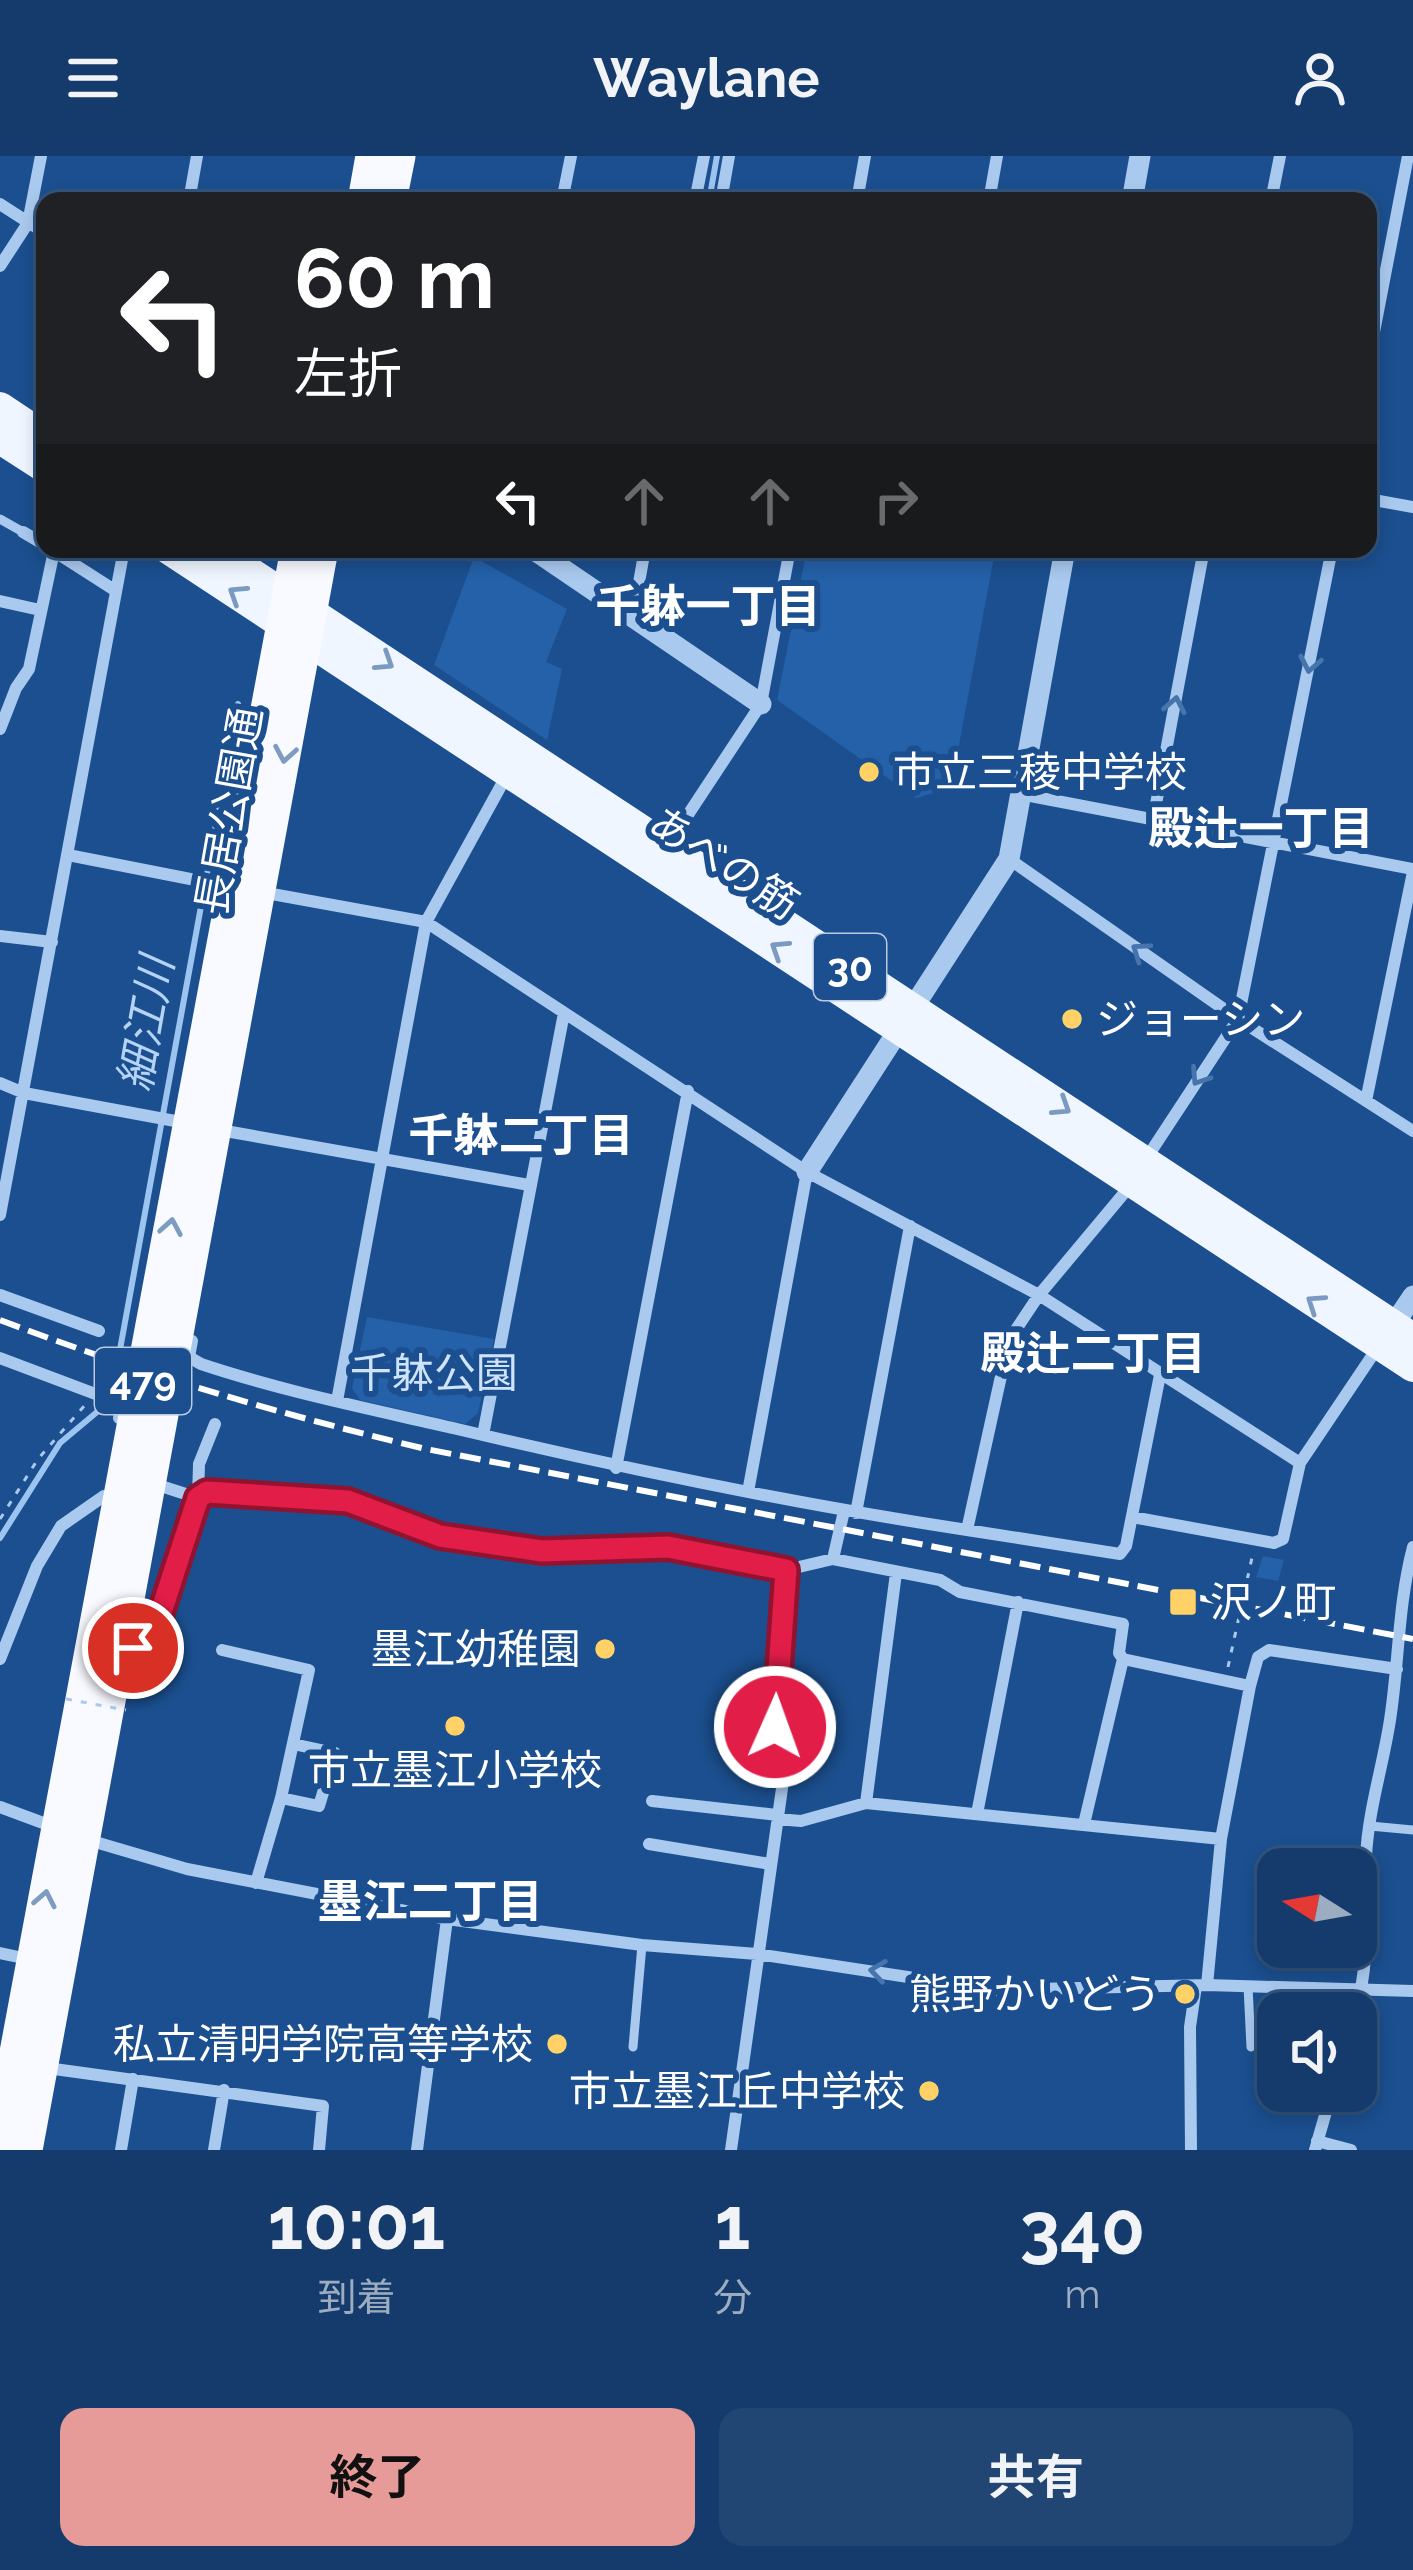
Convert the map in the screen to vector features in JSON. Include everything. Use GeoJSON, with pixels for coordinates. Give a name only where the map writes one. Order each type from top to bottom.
{"type":"FeatureCollection","features":[{"type":"Feature","properties":{"kind":"highway"},"geometry":{"type":"LineString","coordinates":[[366,192],[372,156]]}},
{"type":"Feature","properties":{"kind":"highway"},"geometry":{"type":"LineString","coordinates":[[392,192],[399,156]]}},
{"type":"Feature","properties":{"kind":"highway","name":"長居公園通"},"geometry":{"type":"LineString","coordinates":[[296,618],[297,558]]}},
{"type":"Feature","properties":{"kind":"highway","name":"長居公園通"},"geometry":{"type":"LineString","coordinates":[[113,1656],[180,1122],[296,618],[319,558]]}},
{"type":"Feature","properties":{"kind":"highway","name":"長居公園通"},"geometry":{"type":"LineString","coordinates":[[0,2138],[113,1656],[250,986],[236,887]]}},
{"type":"Feature","properties":{"kind":"highway","name":"長居公園通"},"geometry":{"type":"LineString","coordinates":[[26,2150],[18,2066],[34,1960],[70,1834]]}},
{"type":"Feature","properties":{"kind":"main road"},"geometry":{"type":"LineString","coordinates":[[0,407],[36,431]]}},
{"type":"Feature","properties":{"kind":"main road"},"geometry":{"type":"LineString","coordinates":[[0,439],[36,462]]}},
{"type":"Feature","properties":{"kind":"main road","name":"あべの筋"},"geometry":{"type":"LineString","coordinates":[[185,558],[296,618],[667,846],[905,1018]]}},
{"type":"Feature","properties":{"kind":"main road","name":"あべの筋"},"geometry":{"type":"LineString","coordinates":[[226,558],[296,618],[508,772],[905,1018],[1395,1336],[1413,1367]]}},
{"type":"Feature","properties":{"kind":"street"},"geometry":{"type":"LineString","coordinates":[[0,266],[28,223],[41,156]]}},
{"type":"Feature","properties":{"kind":"street"},"geometry":{"type":"LineString","coordinates":[[191,192],[197,156]]}},
{"type":"Feature","properties":{"kind":"street"},"geometry":{"type":"LineString","coordinates":[[564,192],[571,156]]}},
{"type":"Feature","properties":{"kind":"street"},"geometry":{"type":"LineString","coordinates":[[697,192],[704,156]]}},
{"type":"Feature","properties":{"kind":"street"},"geometry":{"type":"LineString","coordinates":[[723,192],[729,156]]}},
{"type":"Feature","properties":{"kind":"street"},"geometry":{"type":"LineString","coordinates":[[859,192],[866,156]]}},
{"type":"Feature","properties":{"kind":"street"},"geometry":{"type":"LineString","coordinates":[[990,192],[997,156]]}},
{"type":"Feature","properties":{"kind":"street"},"geometry":{"type":"LineString","coordinates":[[1134,192],[1140,156]]}},
{"type":"Feature","properties":{"kind":"street"},"geometry":{"type":"LineString","coordinates":[[1273,192],[1280,156]]}},
{"type":"Feature","properties":{"kind":"street"},"geometry":{"type":"LineString","coordinates":[[1377,316],[1408,156]]}},
{"type":"Feature","properties":{"kind":"street"},"geometry":{"type":"LineString","coordinates":[[0,204],[36,228]]}},
{"type":"Feature","properties":{"kind":"street"},"geometry":{"type":"LineString","coordinates":[[1377,501],[1413,507]]}},
{"type":"Feature","properties":{"kind":"street"},"geometry":{"type":"LineString","coordinates":[[23,532],[36,540]]}},
{"type":"Feature","properties":{"kind":"street"},"geometry":{"type":"LineString","coordinates":[[0,729],[29,669],[48,558]]}},
{"type":"Feature","properties":{"kind":"street"},"geometry":{"type":"LineString","coordinates":[[65,558],[116,591]]}},
{"type":"Feature","properties":{"kind":"street"},"geometry":{"type":"LineString","coordinates":[[0,1215],[122,558]]}},
{"type":"Feature","properties":{"kind":"street"},"geometry":{"type":"LineString","coordinates":[[546,558],[761,704]]}},
{"type":"Feature","properties":{"kind":"street"},"geometry":{"type":"LineString","coordinates":[[633,616],[643,558]]}},
{"type":"Feature","properties":{"kind":"street"},"geometry":{"type":"LineString","coordinates":[[667,846],[761,704],[788,558]]}},
{"type":"Feature","properties":{"kind":"street"},"geometry":{"type":"LineString","coordinates":[[748,1492],[806,1172],[1009,859],[1063,558]]}},
{"type":"Feature","properties":{"kind":"street"},"geometry":{"type":"LineString","coordinates":[[1153,820],[1202,558]]}},
{"type":"Feature","properties":{"kind":"street"},"geometry":{"type":"LineString","coordinates":[[967,1530],[1009,1340],[1039,1295],[1139,1172],[1238,1019],[1330,558]]}},
{"type":"Feature","properties":{"kind":"street"},"geometry":{"type":"LineString","coordinates":[[0,601],[40,610]]}},
{"type":"Feature","properties":{"kind":"street"},"geometry":{"type":"LineString","coordinates":[[337,1401],[427,922],[508,772]]}},
{"type":"Feature","properties":{"kind":"street"},"geometry":{"type":"LineString","coordinates":[[1018,794],[1413,870],[1366,1101]]}},
{"type":"Feature","properties":{"kind":"street"},"geometry":{"type":"LineString","coordinates":[[68,855],[427,922],[806,1172],[1039,1295],[1300,1463]]}},
{"type":"Feature","properties":{"kind":"street"},"geometry":{"type":"LineString","coordinates":[[1009,859],[1238,1019],[1413,1131]]}},
{"type":"Feature","properties":{"kind":"street"},"geometry":{"type":"LineString","coordinates":[[0,936],[52,942]]}},
{"type":"Feature","properties":{"kind":"street"},"geometry":{"type":"LineString","coordinates":[[483,1436],[564,1012]]}},
{"type":"Feature","properties":{"kind":"street"},"geometry":{"type":"LineString","coordinates":[[0,1083],[24,1093],[180,1122]]}},
{"type":"Feature","properties":{"kind":"street"},"geometry":{"type":"LineString","coordinates":[[616,1468],[688,1091]]}},
{"type":"Feature","properties":{"kind":"street"},"geometry":{"type":"LineString","coordinates":[[227,1153],[235,1108]]}},
{"type":"Feature","properties":{"kind":"street"},"geometry":{"type":"LineString","coordinates":[[231,1132],[530,1185]]}},
{"type":"Feature","properties":{"kind":"street"},"geometry":{"type":"LineString","coordinates":[[833,1559],[850,1512],[910,1226]]}},
{"type":"Feature","properties":{"kind":"street"},"geometry":{"type":"LineString","coordinates":[[0,1295],[99,1331]]}},
{"type":"Feature","properties":{"kind":"street"},"geometry":{"type":"LineString","coordinates":[[1132,1517],[1274,1543],[1283,1539],[1300,1463],[1395,1336],[1413,1296]]}},
{"type":"Feature","properties":{"kind":"street"},"geometry":{"type":"LineString","coordinates":[[196,1322],[189,1357],[201,1364],[337,1401],[616,1468],[850,1512],[1120,1554],[1126,1546],[1160,1375]]}},
{"type":"Feature","properties":{"kind":"street"},"geometry":{"type":"LineString","coordinates":[[0,1358],[122,1404],[113,1450]]}},
{"type":"Feature","properties":{"kind":"street"},"geometry":{"type":"LineString","coordinates":[[108,1473],[75,1654],[113,1656],[144,1649],[152,1640],[198,1498],[199,1464],[215,1424]]}},
{"type":"Feature","properties":{"kind":"street"},"geometry":{"type":"LineString","coordinates":[[113,1656],[167,1470]]}},
{"type":"Feature","properties":{"kind":"street"},"geometry":{"type":"LineString","coordinates":[[164,1487],[198,1498]]}},
{"type":"Feature","properties":{"kind":"street"},"geometry":{"type":"LineString","coordinates":[[198,1498],[207,1492],[348,1501],[440,1536],[542,1551],[668,1547],[786,1570],[833,1559],[940,1580],[959,1592],[1123,1624],[1119,1653],[1123,1659],[1250,1686]]}},
{"type":"Feature","properties":{"kind":"street"},"geometry":{"type":"LineString","coordinates":[[0,1659],[37,1566],[61,1526],[104,1496]]}},
{"type":"Feature","properties":{"kind":"street"},"geometry":{"type":"LineString","coordinates":[[1362,1992],[1370,1826],[1402,1662],[1401,1591],[1413,1547]]}},
{"type":"Feature","properties":{"kind":"street"},"geometry":{"type":"LineString","coordinates":[[731,2150],[787,1753],[775,1727],[786,1570]]}},
{"type":"Feature","properties":{"kind":"street"},"geometry":{"type":"LineString","coordinates":[[866,1803],[896,1573]]}},
{"type":"Feature","properties":{"kind":"street"},"geometry":{"type":"LineString","coordinates":[[977,1814],[1018,1602]]}},
{"type":"Feature","properties":{"kind":"street"},"geometry":{"type":"LineString","coordinates":[[222,1650],[308,1670],[281,1798],[256,1883]]}},
{"type":"Feature","properties":{"kind":"street"},"geometry":{"type":"LineString","coordinates":[[1191,2150],[1190,2027],[1258,1657],[1269,1650],[1402,1662]]}},
{"type":"Feature","properties":{"kind":"street"},"geometry":{"type":"LineString","coordinates":[[1084,1824],[1123,1659]]}},
{"type":"Feature","properties":{"kind":"street"},"geometry":{"type":"LineString","coordinates":[[281,1798],[320,1806],[335,1753],[293,1744]]}},
{"type":"Feature","properties":{"kind":"street"},"geometry":{"type":"LineString","coordinates":[[652,1801],[801,1821],[866,1803],[1221,1839]]}},
{"type":"Feature","properties":{"kind":"street"},"geometry":{"type":"LineString","coordinates":[[0,1807],[187,1869],[447,1918],[641,1946],[757,1954],[993,1990],[1201,1985],[1413,1991]]}},
{"type":"Feature","properties":{"kind":"street"},"geometry":{"type":"LineString","coordinates":[[649,1844],[770,1864]]}},
{"type":"Feature","properties":{"kind":"street"},"geometry":{"type":"LineString","coordinates":[[417,2150],[447,1918]]}},
{"type":"Feature","properties":{"kind":"street"},"geometry":{"type":"LineString","coordinates":[[0,1953],[34,1960]]}},
{"type":"Feature","properties":{"kind":"street"},"geometry":{"type":"LineString","coordinates":[[18,2066],[323,2106],[319,2150]]}},
{"type":"Feature","properties":{"kind":"street"},"geometry":{"type":"LineString","coordinates":[[121,2150],[134,2079]]}},
{"type":"Feature","properties":{"kind":"street"},"geometry":{"type":"LineString","coordinates":[[214,2150],[224,2090]]}},
{"type":"Feature","properties":{"kind":"street"},"geometry":{"type":"LineString","coordinates":[[1326,2112],[1316,2146],[1351,2150]]}},
{"type":"Feature","properties":{"kind":"lane"},"geometry":{"type":"LineString","coordinates":[[0,519],[23,532]]}},
{"type":"Feature","properties":{"kind":"lane"},"geometry":{"type":"LineString","coordinates":[[1370,1826],[1413,1830]]}},
{"type":"Feature","properties":{"kind":"lane"},"geometry":{"type":"LineString","coordinates":[[633,2047],[641,1946]]}},
{"type":"Feature","properties":{"kind":"lane"},"geometry":{"type":"LineString","coordinates":[[1248,1986],[1251,2047]]}},
{"type":"Feature","properties":{"kind":"path"},"geometry":{"type":"LineString","coordinates":[[0,1519],[38,1459],[85,1406],[89,1392]]}},
{"type":"Feature","properties":{"kind":"path"},"geometry":{"type":"LineString","coordinates":[[1226,1679],[1256,1539]]}},
{"type":"Feature","properties":{"kind":"path"},"geometry":{"type":"LineString","coordinates":[[67,1699],[126,1710]]}},
{"type":"Feature","properties":{"kind":"green space"},"geometry":{"type":"Polygon","coordinates":[[[474,558],[567,609],[546,662],[562,669],[547,740],[434,665],[474,558]]]}},
{"type":"Feature","properties":{"kind":"green space"},"geometry":{"type":"Polygon","coordinates":[[[805,558],[994,558],[951,788],[916,798],[777,700],[805,558]]]}},
{"type":"Feature","properties":{"kind":"green space","name":"千躰公園"},"geometry":{"type":"Polygon","coordinates":[[[367,1317],[494,1339],[478,1413],[465,1424],[360,1400],[352,1388],[367,1317]]]}},
{"type":"Feature","properties":{"kind":"green space"},"geometry":{"type":"Polygon","coordinates":[[[1263,1556],[1284,1560],[1278,1581],[1256,1577],[1263,1556]]]}},
{"type":"Feature","properties":{"kind":"waterway","name":"細江川"},"geometry":{"type":"LineString","coordinates":[[711,192],[717,156]]}},
{"type":"Feature","properties":{"kind":"waterway","name":"細江川"},"geometry":{"type":"LineString","coordinates":[[119,1355],[238,704]]}},
{"type":"Feature","properties":{"kind":"waterway","name":"細江川"},"geometry":{"type":"LineString","coordinates":[[0,1538],[60,1443],[97,1412]]}},
{"type":"Feature","properties":{"kind":"railway"},"geometry":{"type":"LineString","coordinates":[[0,1320],[211,1392],[426,1449],[1413,1639]]}},
{"type":"Feature","properties":{"kind":"place","name":"市立三稜中学校"},"geometry":{"type":"Point","coordinates":[869,772]}},
{"type":"Feature","properties":{"kind":"place","name":"ジョーシン"},"geometry":{"type":"Point","coordinates":[1072,1019]}},
{"type":"Feature","properties":{"kind":"place","name":"沢ノ町"},"geometry":{"type":"Point","coordinates":[1183,1602]}},
{"type":"Feature","properties":{"kind":"place","name":"墨江幼稚園"},"geometry":{"type":"Point","coordinates":[605,1649]}},
{"type":"Feature","properties":{"kind":"place","name":"市立墨江小学校"},"geometry":{"type":"Point","coordinates":[455,1726]}},
{"type":"Feature","properties":{"kind":"place","name":"熊野かいどう"},"geometry":{"type":"Point","coordinates":[1185,1994]}},
{"type":"Feature","properties":{"kind":"place","name":"私立清明学院高等学校"},"geometry":{"type":"Point","coordinates":[557,2044]}},
{"type":"Feature","properties":{"kind":"place","name":"市立墨江丘中学校"},"geometry":{"type":"Point","coordinates":[929,2091]}},
{"type":"Feature","properties":{"kind":"district","name":"千躰一丁目"},"geometry":{"type":"Point","coordinates":[708,606]}},
{"type":"Feature","properties":{"kind":"district","name":"殿辻一丁目"},"geometry":{"type":"Point","coordinates":[1261,828]}},
{"type":"Feature","properties":{"kind":"district","name":"千躰二丁目"},"geometry":{"type":"Point","coordinates":[521,1135]}},
{"type":"Feature","properties":{"kind":"district","name":"殿辻二丁目"},"geometry":{"type":"Point","coordinates":[1093,1353]}},
{"type":"Feature","properties":{"kind":"district","name":"墨江二丁目"},"geometry":{"type":"Point","coordinates":[430,1901]}},
{"type":"Feature","properties":{"kind":"route"},"geometry":{"type":"LineString","coordinates":[[133,1648],[144,1649],[152,1640],[198,1498],[207,1492],[348,1501],[440,1536],[542,1551],[668,1547],[786,1570],[775,1727]]}}]}
